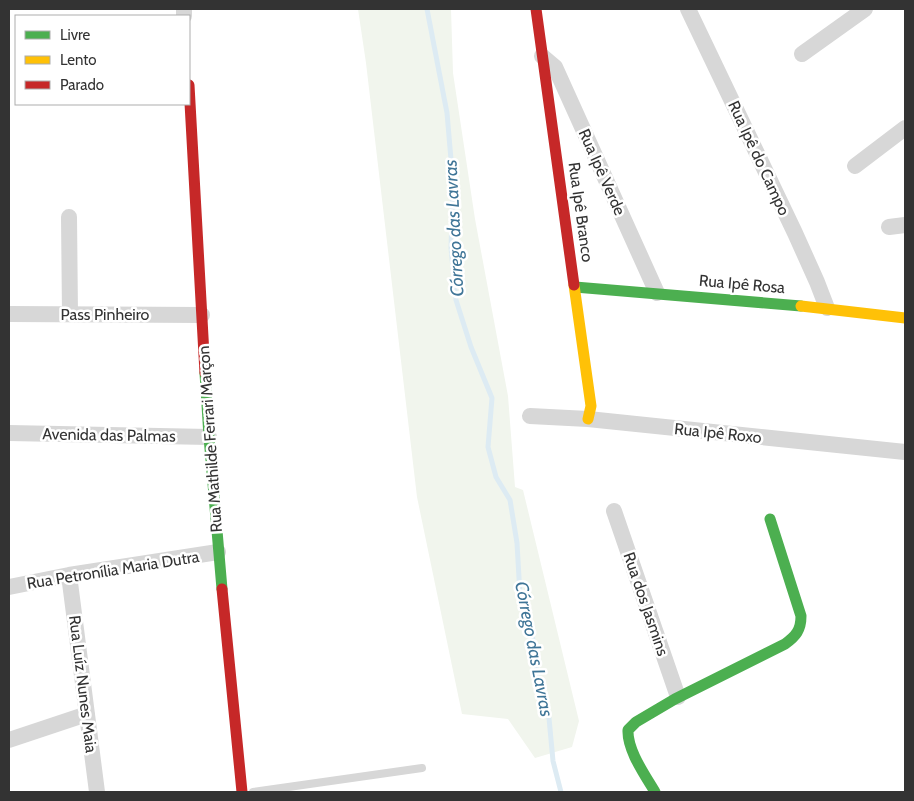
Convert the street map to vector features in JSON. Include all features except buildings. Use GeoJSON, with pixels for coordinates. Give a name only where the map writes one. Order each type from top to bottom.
{"type":"FeatureCollection","features":[{"type":"Feature","properties":{"kind":"street","name":"Rua Ipê Branco"},"geometry":{"type":"LineString","coordinates":[[536,9],[591,406],[588,419]]}},
{"type":"Feature","properties":{"kind":"street","name":"Rua Ipê do Campo"},"geometry":{"type":"LineString","coordinates":[[688,9],[795,233],[828,308]]}},
{"type":"Feature","properties":{"kind":"street"},"geometry":{"type":"LineString","coordinates":[[802,54],[865,9]]}},
{"type":"Feature","properties":{"kind":"street","name":"Rua Ipê Verde"},"geometry":{"type":"LineString","coordinates":[[542,56],[555,67],[657,293]]}},
{"type":"Feature","properties":{"kind":"street","name":"Rua Mathilde Ferrari Marçon"},"geometry":{"type":"LineString","coordinates":[[190,103],[209,437],[218,552],[242,792]]}},
{"type":"Feature","properties":{"kind":"street"},"geometry":{"type":"LineString","coordinates":[[854,166],[905,128]]}},
{"type":"Feature","properties":{"kind":"street"},"geometry":{"type":"LineString","coordinates":[[69,218],[70,314]]}},
{"type":"Feature","properties":{"kind":"street","name":"Rua Ipê Rosa"},"geometry":{"type":"LineString","coordinates":[[575,287],[828,308],[905,318]]}},
{"type":"Feature","properties":{"kind":"street","name":"Pass Pinheiro"},"geometry":{"type":"LineString","coordinates":[[9,314],[202,315]]}},
{"type":"Feature","properties":{"kind":"street","name":"Rua Ipê Roxo"},"geometry":{"type":"LineString","coordinates":[[530,416],[588,419],[905,452]]}},
{"type":"Feature","properties":{"kind":"street","name":"Avenida das Palmas"},"geometry":{"type":"LineString","coordinates":[[9,433],[209,437]]}},
{"type":"Feature","properties":{"kind":"street","name":"Rua dos Jasmins"},"geometry":{"type":"LineString","coordinates":[[614,511],[678,697]]}},
{"type":"Feature","properties":{"kind":"street"},"geometry":{"type":"LineString","coordinates":[[655,792],[631,748],[628,732],[633,724],[678,697],[785,644],[800,629],[801,616],[770,519]]}},
{"type":"Feature","properties":{"kind":"street","name":"Rua Petronília Maria Dutra"},"geometry":{"type":"LineString","coordinates":[[9,587],[69,575],[218,552]]}},
{"type":"Feature","properties":{"kind":"street","name":"Rua Luíz Nunes Maia"},"geometry":{"type":"LineString","coordinates":[[69,575],[97,792]]}},
{"type":"Feature","properties":{"kind":"street"},"geometry":{"type":"LineString","coordinates":[[9,740],[87,714]]}},
{"type":"Feature","properties":{"kind":"lane"},"geometry":{"type":"LineString","coordinates":[[253,792],[422,768]]}},
{"type":"Feature","properties":{"kind":"shaded area"},"geometry":{"type":"Polygon","coordinates":[[[358,9],[451,9],[453,73],[475,219],[508,396],[515,487],[523,490],[579,721],[572,747],[535,758],[508,719],[462,714],[417,497],[358,9]]]}},
{"type":"Feature","properties":{"kind":"waterway","name":"Córrego das Lavras"},"geometry":{"type":"LineString","coordinates":[[427,9],[447,113],[453,183],[451,248],[456,300],[471,347],[492,398],[488,447],[496,477],[510,500],[517,543],[520,595],[532,633],[537,673],[549,718],[553,761],[561,792]]}},
{"type":"Feature","properties":{"kind":"traffic: fast"},"geometry":{"type":"LineString","coordinates":[[575,287],[801,306]]}},
{"type":"Feature","properties":{"kind":"traffic: fast"},"geometry":{"type":"LineString","coordinates":[[205,373],[222,589]]}},
{"type":"Feature","properties":{"kind":"traffic: fast"},"geometry":{"type":"LineString","coordinates":[[655,792],[633,754],[628,738],[628,730],[636,722],[675,699],[785,644],[799,629],[801,616],[770,519]]}},
{"type":"Feature","properties":{"kind":"traffic: slow"},"geometry":{"type":"LineString","coordinates":[[574,285],[591,406],[588,419]]}},
{"type":"Feature","properties":{"kind":"traffic: slow"},"geometry":{"type":"LineString","coordinates":[[801,306],[905,318]]}},
{"type":"Feature","properties":{"kind":"traffic: jam"},"geometry":{"type":"LineString","coordinates":[[536,9],[574,285]]}},
{"type":"Feature","properties":{"kind":"traffic: jam"},"geometry":{"type":"LineString","coordinates":[[190,103],[205,373]]}},
{"type":"Feature","properties":{"kind":"traffic: jam"},"geometry":{"type":"LineString","coordinates":[[222,589],[242,792]]}}]}
